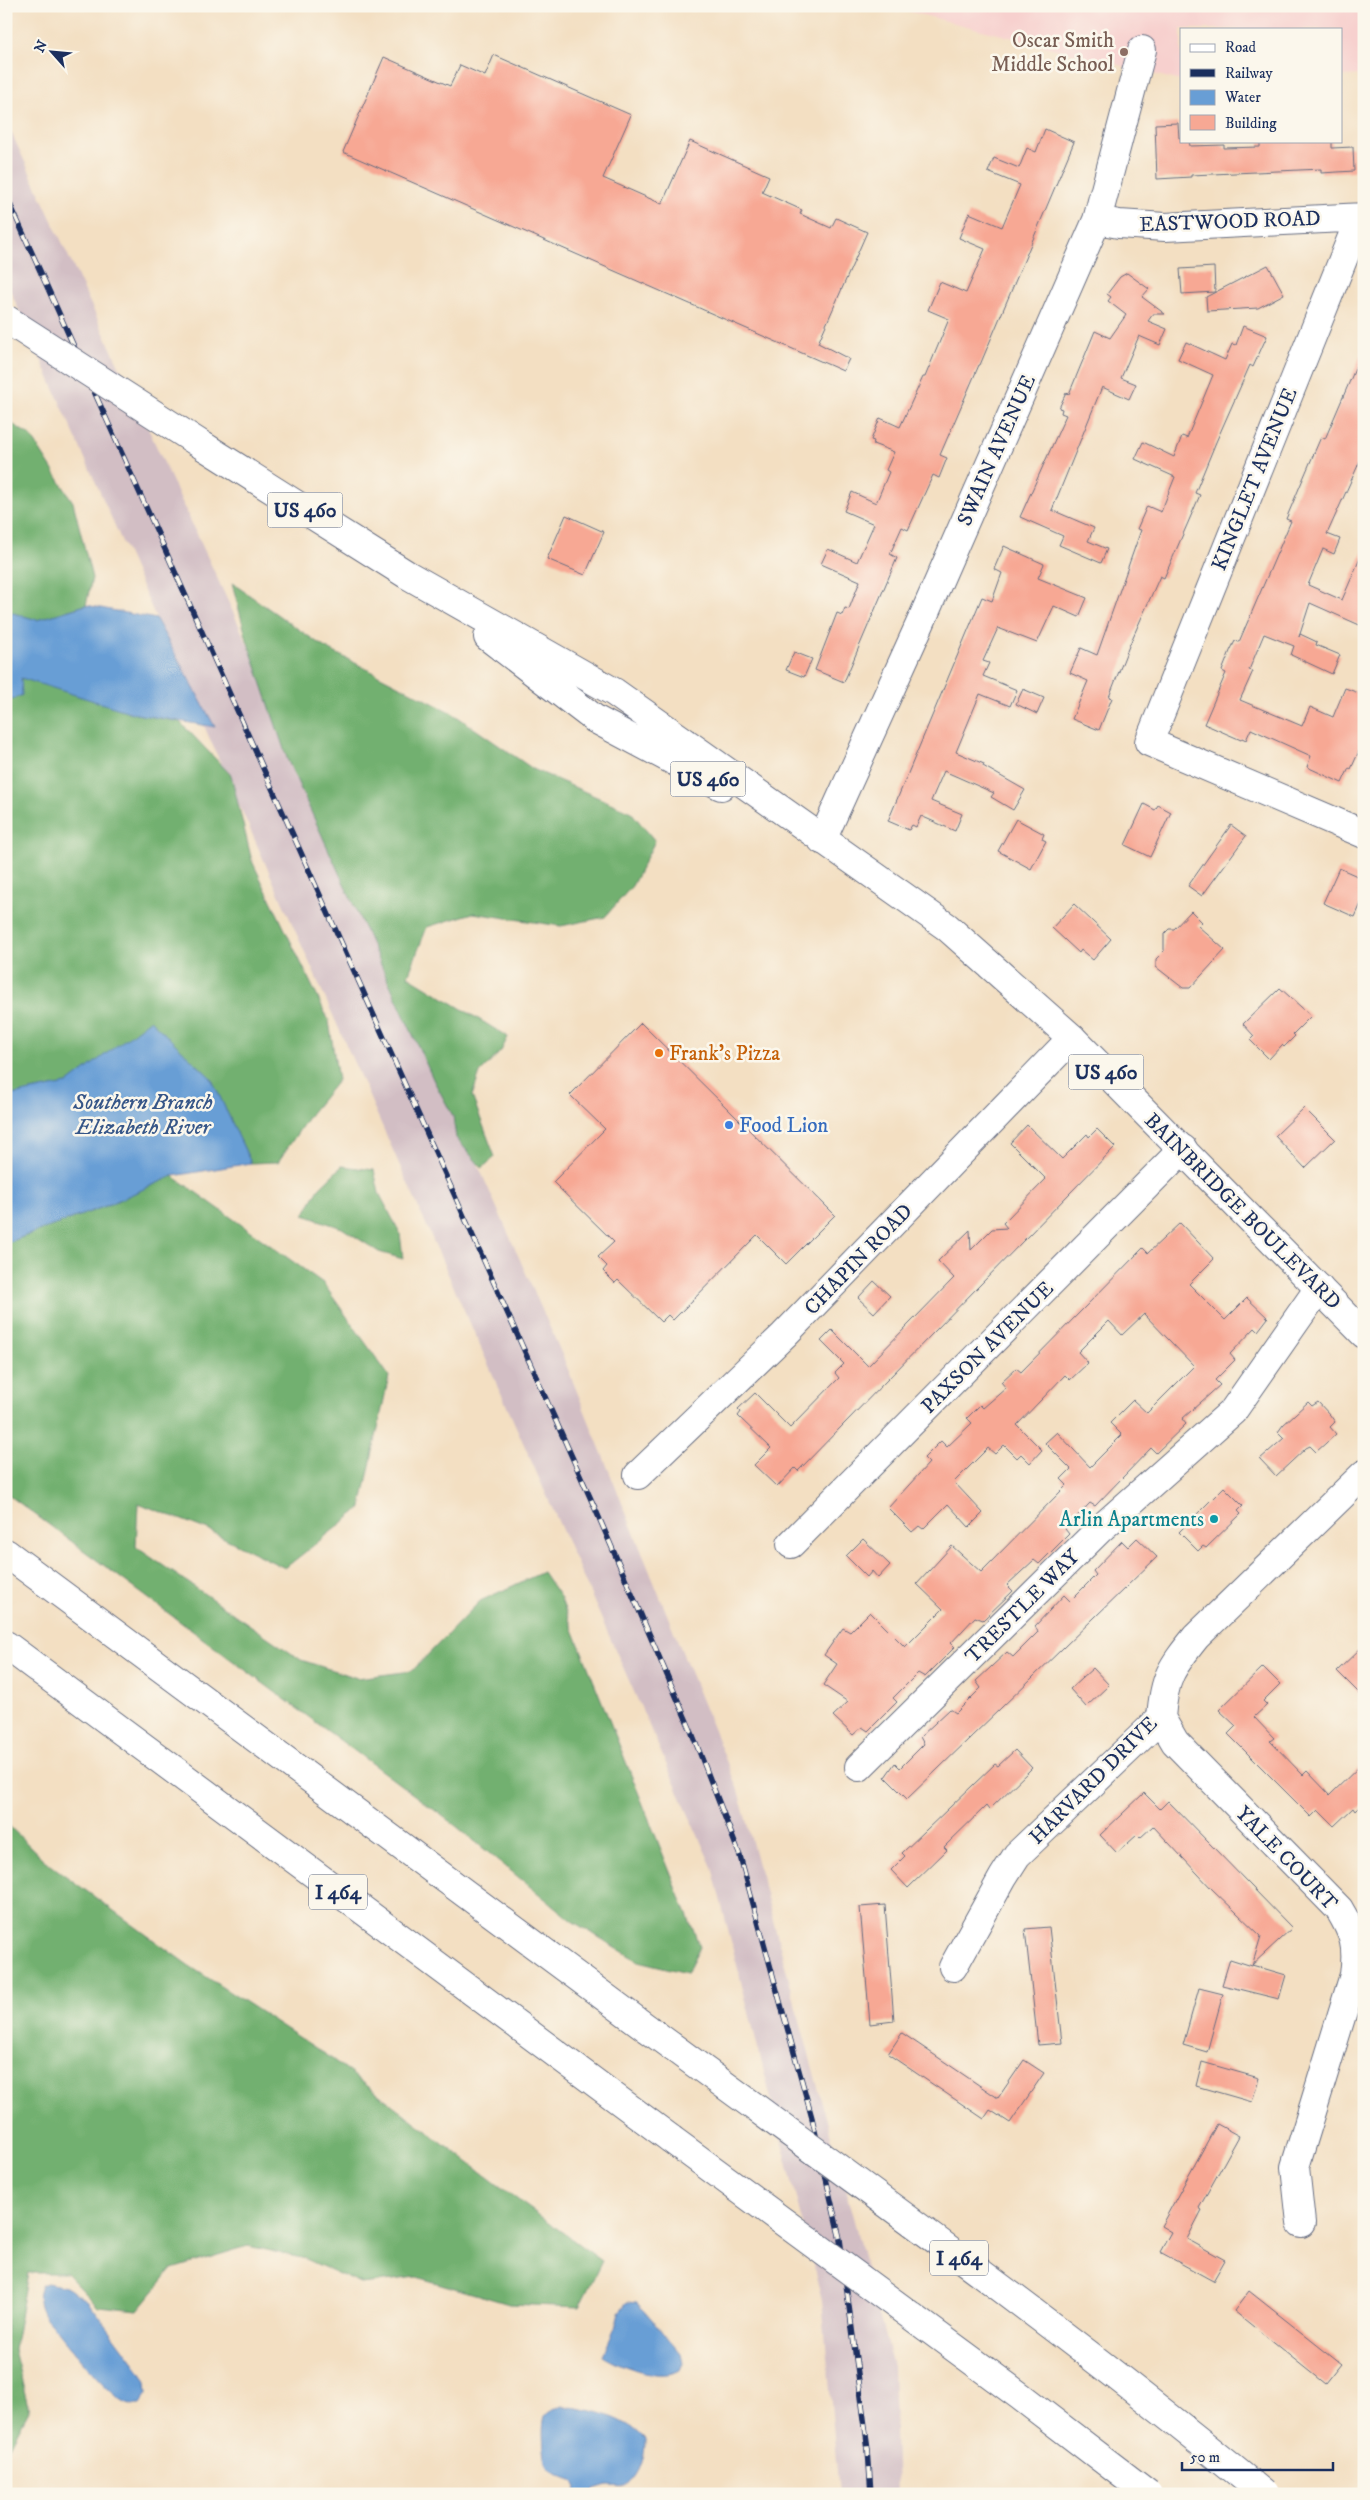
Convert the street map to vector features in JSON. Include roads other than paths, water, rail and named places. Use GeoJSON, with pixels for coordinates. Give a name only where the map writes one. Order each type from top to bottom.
{"type":"FeatureCollection","features":[{"type":"Feature","properties":{"kind":"main road","name":"SWAIN AVENUE"},"geometry":{"type":"LineString","coordinates":[[822,840],[908,650],[1097,220],[1142,50]]}},
{"type":"Feature","properties":{"kind":"main road","name":"EASTWOOD ROAD"},"geometry":{"type":"LineString","coordinates":[[1097,220],[1119,224],[1164,226],[1362,217]]}},
{"type":"Feature","properties":{"kind":"main road","name":"KINGLET AVENUE"},"geometry":{"type":"LineString","coordinates":[[1362,217],[1149,742],[1364,834]]}},
{"type":"Feature","properties":{"kind":"main road","name":"BAINBRIDGE BOULEVARD"},"geometry":{"type":"LineString","coordinates":[[6,319],[406,574],[614,692],[947,927],[1072,1038],[1364,1334]]}},
{"type":"Feature","properties":{"kind":"main road","name":"CHAPIN ROAD"},"geometry":{"type":"LineString","coordinates":[[638,1475],[790,1329],[1072,1038]]}},
{"type":"Feature","properties":{"kind":"main road","name":"PAXSON AVENUE"},"geometry":{"type":"LineString","coordinates":[[791,1544],[1183,1150]]}},
{"type":"Feature","properties":{"kind":"main road","name":"TRESTLE WAY"},"geometry":{"type":"LineString","coordinates":[[859,1767],[1099,1530],[1233,1411],[1319,1288]]}},
{"type":"Feature","properties":{"kind":"main road","name":"HARVARD DRIVE"},"geometry":{"type":"LineString","coordinates":[[953,1967],[1017,1855],[1161,1718],[1163,1689],[1174,1664],[1196,1637],[1364,1474]]}},
{"type":"Feature","properties":{"kind":"main road","name":"I 464"},"geometry":{"type":"LineString","coordinates":[[6,1553],[1074,2342],[1190,2432],[1264,2494]]}},
{"type":"Feature","properties":{"kind":"main road","name":"I 464"},"geometry":{"type":"LineString","coordinates":[[6,1645],[670,2139],[1020,2396],[1148,2494]]}},
{"type":"Feature","properties":{"kind":"main road","name":"YALE COURT"},"geometry":{"type":"LineString","coordinates":[[1161,1718],[1175,1742],[1339,1908],[1353,1935],[1357,1948],[1354,1975],[1295,2167],[1301,2223]]}},
{"type":"Feature","properties":{"kind":"water"},"geometry":{"type":"Polygon","coordinates":[[[86,605],[156,619],[215,727],[136,714],[21,678],[22,695],[6,702],[6,611],[37,620],[86,605]]]}},
{"type":"Feature","properties":{"kind":"water","name":"Southern Branch Elizabeth River"},"geometry":{"type":"Polygon","coordinates":[[[150,1020],[211,1078],[251,1163],[173,1176],[103,1207],[6,1243],[6,1096],[67,1084],[150,1020]]]}},
{"type":"Feature","properties":{"kind":"water"},"geometry":{"type":"Polygon","coordinates":[[[47,2283],[66,2287],[88,2301],[141,2372],[146,2382],[147,2394],[140,2404],[125,2402],[106,2387],[45,2317],[38,2298],[41,2285],[47,2283]]]}},
{"type":"Feature","properties":{"kind":"water"},"geometry":{"type":"Polygon","coordinates":[[[627,2302],[637,2303],[681,2354],[683,2363],[680,2370],[662,2374],[640,2371],[619,2364],[603,2355],[615,2328],[619,2312],[627,2302]]]}},
{"type":"Feature","properties":{"kind":"water"},"geometry":{"type":"Polygon","coordinates":[[[563,2406],[607,2415],[628,2425],[645,2439],[639,2471],[626,2486],[607,2485],[594,2489],[592,2494],[575,2494],[577,2488],[574,2481],[557,2474],[549,2468],[544,2450],[544,2418],[550,2411],[563,2406]]]}},
{"type":"Feature","properties":{"kind":"railway"},"geometry":{"type":"LineString","coordinates":[[6,195],[594,1506],[692,1733],[740,1856],[812,2118],[840,2239],[868,2449],[871,2494]]}},
{"type":"Feature","properties":{"kind":"place","name":"Oscar Smith Middle School"},"geometry":{"type":"Point","coordinates":[1124,52]}},
{"type":"Feature","properties":{"kind":"place","name":"Frank's Pizza"},"geometry":{"type":"Point","coordinates":[659,1053]}},
{"type":"Feature","properties":{"kind":"place","name":"Food Lion"},"geometry":{"type":"Point","coordinates":[729,1125]}},
{"type":"Feature","properties":{"kind":"place","name":"Arlin Apartments"},"geometry":{"type":"Point","coordinates":[1214,1519]}}]}
